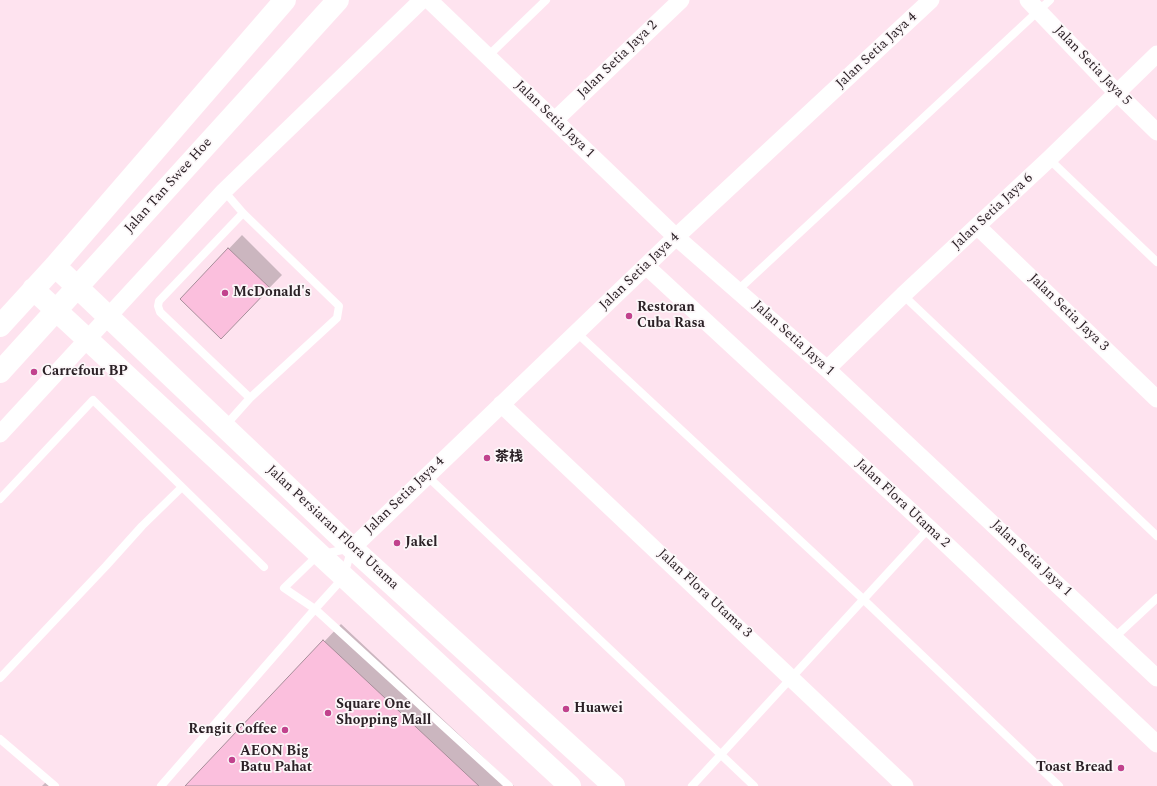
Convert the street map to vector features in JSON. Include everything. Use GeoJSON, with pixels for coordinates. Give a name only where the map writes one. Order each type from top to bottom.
{"type":"FeatureCollection","features":[{"type":"Feature","properties":{"kind":"street"},"geometry":{"type":"LineString","coordinates":[[0,326],[55,266],[285,0]]}},
{"type":"Feature","properties":{"kind":"street","name":"Jalan Tan Swee Hoe"},"geometry":{"type":"LineString","coordinates":[[0,372],[338,0]]}},
{"type":"Feature","properties":{"kind":"street"},"geometry":{"type":"LineString","coordinates":[[0,434],[108,315],[224,191],[422,0]]}},
{"type":"Feature","properties":{"kind":"street","name":"Jalan Setia Jaya 1"},"geometry":{"type":"LineString","coordinates":[[429,0],[676,237],[827,369],[1115,637],[1157,678]]}},
{"type":"Feature","properties":{"kind":"street","name":"Jalan Setia Jaya 2"},"geometry":{"type":"LineString","coordinates":[[554,120],[681,0]]}},
{"type":"Feature","properties":{"kind":"street","name":"Jalan Setia Jaya 4"},"geometry":{"type":"LineString","coordinates":[[352,548],[426,475],[577,333],[676,237],[932,0]]}},
{"type":"Feature","properties":{"kind":"street","name":"Jalan Setia Jaya 5"},"geometry":{"type":"LineString","coordinates":[[1039,4],[1117,94],[1157,132]]}},
{"type":"Feature","properties":{"kind":"street","name":"Jalan Setia Jaya 6"},"geometry":{"type":"LineString","coordinates":[[827,369],[903,295],[1050,159],[1157,54]]}},
{"type":"Feature","properties":{"kind":"street","name":"Jalan Setia Jaya 3"},"geometry":{"type":"LineString","coordinates":[[978,227],[1157,399]]}},
{"type":"Feature","properties":{"kind":"street","name":"Jalan Persiaran Flora Utama"},"geometry":{"type":"LineString","coordinates":[[55,266],[352,548],[614,786]]}},
{"type":"Feature","properties":{"kind":"street","name":"Jalan Flora Utama 2"},"geometry":{"type":"LineString","coordinates":[[646,266],[929,528],[1157,744]]}},
{"type":"Feature","properties":{"kind":"street","name":"Jalan Persiaran Flora Utama"},"geometry":{"type":"LineString","coordinates":[[33,289],[318,555],[570,786]]}},
{"type":"Feature","properties":{"kind":"street","name":"Jalan Flora Utama 3"},"geometry":{"type":"LineString","coordinates":[[502,404],[792,677],[905,786]]}},
{"type":"Feature","properties":{"kind":"lane"},"geometry":{"type":"LineString","coordinates":[[487,57],[546,0]]}},
{"type":"Feature","properties":{"kind":"lane"},"geometry":{"type":"LineString","coordinates":[[738,290],[1039,4]]}},
{"type":"Feature","properties":{"kind":"lane"},"geometry":{"type":"LineString","coordinates":[[1050,159],[1157,262]]}},
{"type":"Feature","properties":{"kind":"lane"},"geometry":{"type":"LineString","coordinates":[[224,191],[243,213],[339,306],[337,318],[250,398],[224,428]]}},
{"type":"Feature","properties":{"kind":"lane"},"geometry":{"type":"LineString","coordinates":[[243,213],[159,301],[158,306],[160,312],[250,398]]}},
{"type":"Feature","properties":{"kind":"lane"},"geometry":{"type":"LineString","coordinates":[[903,295],[1157,536]]}},
{"type":"Feature","properties":{"kind":"lane"},"geometry":{"type":"LineString","coordinates":[[577,333],[863,599],[1058,786]]}},
{"type":"Feature","properties":{"kind":"lane"},"geometry":{"type":"LineString","coordinates":[[0,499],[93,400],[264,567]]}},
{"type":"Feature","properties":{"kind":"lane"},"geometry":{"type":"LineString","coordinates":[[426,475],[754,786]]}},
{"type":"Feature","properties":{"kind":"lane"},"geometry":{"type":"LineString","coordinates":[[0,678],[142,526],[182,487]]}},
{"type":"Feature","properties":{"kind":"lane"},"geometry":{"type":"LineString","coordinates":[[692,786],[929,528]]}},
{"type":"Feature","properties":{"kind":"lane"},"geometry":{"type":"LineString","coordinates":[[161,786],[315,609],[343,578],[352,548],[318,555],[284,588],[315,609],[509,786]]}},
{"type":"Feature","properties":{"kind":"lane"},"geometry":{"type":"LineString","coordinates":[[1115,637],[1157,598]]}},
{"type":"Feature","properties":{"kind":"lane"},"geometry":{"type":"LineString","coordinates":[[0,740],[55,786]]}},
{"type":"Feature","properties":{"kind":"building","name":"McDonald's"},"geometry":{"type":"Polygon","coordinates":[[[228,248],[270,288],[221,339],[180,299],[228,248]]]}},
{"type":"Feature","properties":{"kind":"building","name":"Square One Shopping Mall"},"geometry":{"type":"Polygon","coordinates":[[[323,640],[479,786],[185,786],[323,640]]]}},
{"type":"Feature","properties":{"kind":"place","name":"McDonald's"},"geometry":{"type":"Point","coordinates":[225,293]}},
{"type":"Feature","properties":{"kind":"place","name":"Restoran Cuba Rasa"},"geometry":{"type":"Point","coordinates":[629,316]}},
{"type":"Feature","properties":{"kind":"place","name":"Carrefour BP"},"geometry":{"type":"Point","coordinates":[34,372]}},
{"type":"Feature","properties":{"kind":"place","name":"茶栈"},"geometry":{"type":"Point","coordinates":[487,458]}},
{"type":"Feature","properties":{"kind":"place","name":"Jakel"},"geometry":{"type":"Point","coordinates":[397,543]}},
{"type":"Feature","properties":{"kind":"place","name":"Huawei"},"geometry":{"type":"Point","coordinates":[566,709]}},
{"type":"Feature","properties":{"kind":"place","name":"Square One Shopping Mall"},"geometry":{"type":"Point","coordinates":[328,713]}},
{"type":"Feature","properties":{"kind":"place","name":"Rengit Coffee"},"geometry":{"type":"Point","coordinates":[285,730]}},
{"type":"Feature","properties":{"kind":"place","name":"AEON Big Batu Pahat"},"geometry":{"type":"Point","coordinates":[232,760]}},
{"type":"Feature","properties":{"kind":"place","name":"Toast Bread"},"geometry":{"type":"Point","coordinates":[1121,768]}}]}
